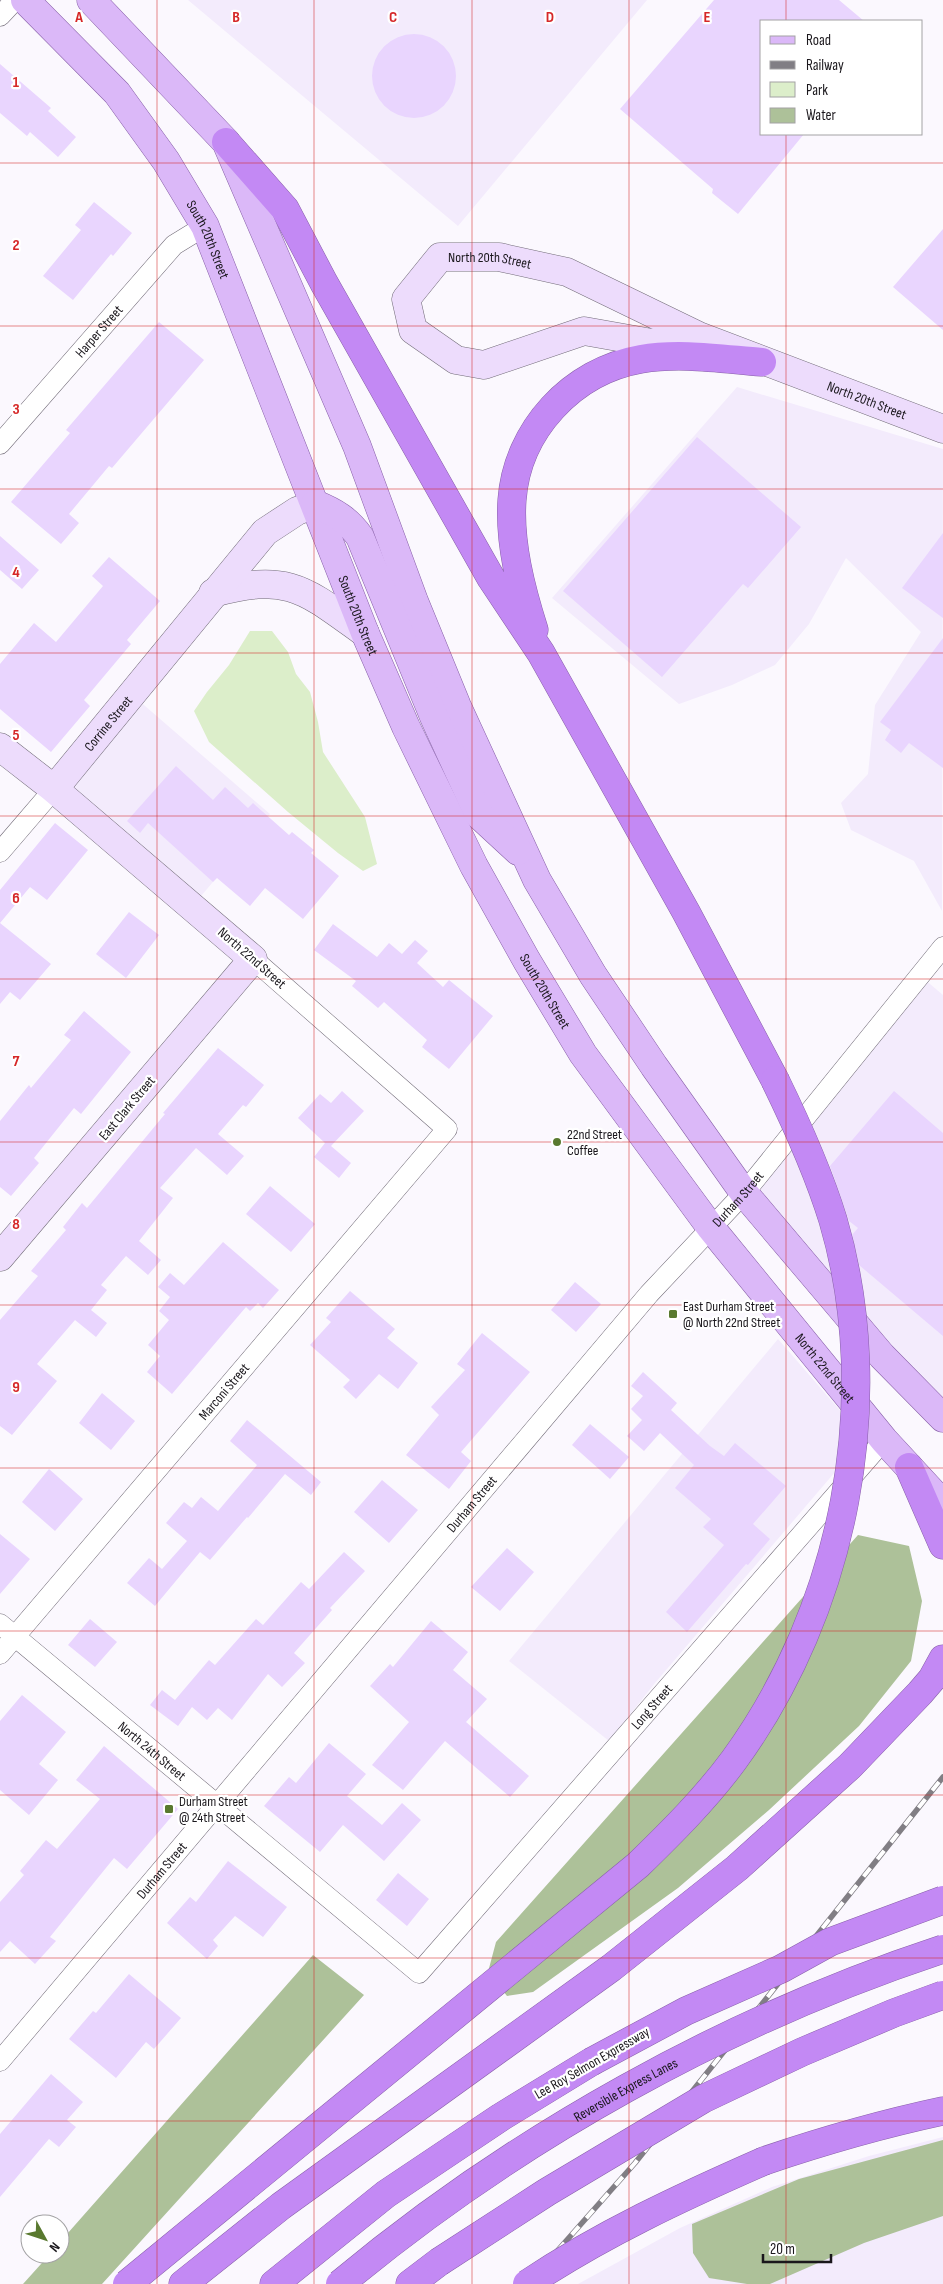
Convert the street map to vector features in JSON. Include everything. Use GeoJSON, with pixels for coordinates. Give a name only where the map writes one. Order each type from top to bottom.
{"type":"FeatureCollection","features":[{"type":"Feature","properties":{"kind":"highway"},"geometry":{"type":"LineString","coordinates":[[127,2284],[638,1865],[690,1813],[734,1760],[754,1731],[789,1668],[817,1601],[839,1528],[851,1456],[855,1387],[849,1296],[833,1220],[807,1147],[774,1080],[686,912],[541,653],[491,578],[324,283],[285,209],[226,142]]}},
{"type":"Feature","properties":{"kind":"highway"},"geometry":{"type":"LineString","coordinates":[[541,653],[520,580],[513,539],[512,499],[516,476],[524,453],[534,431],[548,412],[564,396],[600,371],[642,358],[667,357],[762,362]]}},
{"type":"Feature","properties":{"kind":"highway"},"geometry":{"type":"LineString","coordinates":[[909,1467],[943,1545]]}},
{"type":"Feature","properties":{"kind":"highway"},"geometry":{"type":"LineString","coordinates":[[183,2284],[281,2206],[611,1968],[737,1868],[850,1766],[920,1693],[932,1679],[943,1659]]}},
{"type":"Feature","properties":{"kind":"highway","name":"Lee Roy Selmon Expressway"},"geometry":{"type":"LineString","coordinates":[[274,2284],[386,2194],[510,2111],[591,2062],[670,2020],[781,1968],[830,1942],[943,1900]]}},
{"type":"Feature","properties":{"kind":"highway","name":"Reversible Express Lanes"},"geometry":{"type":"LineString","coordinates":[[340,2284],[370,2259],[463,2191],[552,2132],[626,2089],[760,2021],[819,1996],[943,1949]]}},
{"type":"Feature","properties":{"kind":"highway"},"geometry":{"type":"LineString","coordinates":[[410,2284],[438,2262],[547,2192],[703,2099],[802,2052],[894,2013],[943,1995]]}},
{"type":"Feature","properties":{"kind":"highway"},"geometry":{"type":"LineString","coordinates":[[527,2284],[618,2229],[683,2196],[764,2161],[828,2139],[943,2111]]}},
{"type":"Feature","properties":{"kind":"main road","name":"South 20th Street"},"geometry":{"type":"LineString","coordinates":[[25,0],[118,93],[166,161],[205,226],[365,633],[406,727],[474,866],[527,961],[583,1054],[711,1228]]}},
{"type":"Feature","properties":{"kind":"main road"},"geometry":{"type":"LineString","coordinates":[[91,0],[226,142],[357,446],[414,601],[457,706],[537,880],[593,975],[654,1066],[744,1193],[882,1356],[943,1418]]}},
{"type":"Feature","properties":{"kind":"main road"},"geometry":{"type":"LineString","coordinates":[[315,504],[343,518],[351,524],[360,537],[434,718],[478,815],[528,861]]}},
{"type":"Feature","properties":{"kind":"main road","name":"North 22nd Street"},"geometry":{"type":"LineString","coordinates":[[711,1228],[884,1440],[943,1504]]}},
{"type":"Feature","properties":{"kind":"street"},"geometry":{"type":"LineString","coordinates":[[0,16],[15,0]]}},
{"type":"Feature","properties":{"kind":"street","name":"Harper Street"},"geometry":{"type":"LineString","coordinates":[[0,444],[174,245],[205,226]]}},
{"type":"Feature","properties":{"kind":"street","name":"North 20th Street"},"geometry":{"type":"LineString","coordinates":[[762,362],[584,331],[484,366],[456,360],[413,330],[406,299],[440,257],[499,257],[567,272],[699,336],[762,362],[943,429]]}},
{"type":"Feature","properties":{"kind":"street","name":"Corrine Street"},"geometry":{"type":"LineString","coordinates":[[0,852],[54,790],[264,532],[296,511],[315,504]]}},
{"type":"Feature","properties":{"kind":"street"},"geometry":{"type":"LineString","coordinates":[[213,593],[247,584],[283,585],[314,596],[365,633]]}},
{"type":"Feature","properties":{"kind":"street","name":"North 22nd Street"},"geometry":{"type":"LineString","coordinates":[[0,747],[54,790],[253,959],[447,1129]]}},
{"type":"Feature","properties":{"kind":"street","name":"Durham Street"},"geometry":{"type":"LineString","coordinates":[[0,2061],[649,1294],[744,1193],[943,947]]}},
{"type":"Feature","properties":{"kind":"street","name":"East Clark Street"},"geometry":{"type":"LineString","coordinates":[[0,1257],[253,959]]}},
{"type":"Feature","properties":{"kind":"street","name":"Marconi Street"},"geometry":{"type":"LineString","coordinates":[[0,1654],[8,1630],[447,1129]]}},
{"type":"Feature","properties":{"kind":"street","name":"Long Street"},"geometry":{"type":"LineString","coordinates":[[419,1973],[884,1440]]}},
{"type":"Feature","properties":{"kind":"street","name":"North 24th Street"},"geometry":{"type":"LineString","coordinates":[[8,1630],[419,1973]]}},
{"type":"Feature","properties":{"kind":"shaded area"},"geometry":{"type":"Polygon","coordinates":[[[188,0],[647,0],[458,226],[188,0]]]}},
{"type":"Feature","properties":{"kind":"shaded area"},"geometry":{"type":"Polygon","coordinates":[[[737,387],[943,449],[942,911],[914,861],[851,830],[841,803],[868,774],[875,705],[921,632],[846,558],[809,624],[775,665],[732,685],[679,704],[552,598],[737,387]]]}},
{"type":"Feature","properties":{"kind":"shaded area"},"geometry":{"type":"Polygon","coordinates":[[[130,693],[270,814],[191,908],[52,791],[130,693]]]}},
{"type":"Feature","properties":{"kind":"shaded area"},"geometry":{"type":"Polygon","coordinates":[[[917,973],[943,995],[943,1412],[743,1180],[917,973]]]}},
{"type":"Feature","properties":{"kind":"shaded area"},"geometry":{"type":"Polygon","coordinates":[[[778,1339],[864,1438],[655,1683],[609,1741],[509,1661],[778,1339]]]}},
{"type":"Feature","properties":{"kind":"shaded area"},"geometry":{"type":"Polygon","coordinates":[[[943,2137],[943,2284],[578,2284],[680,2228],[772,2187],[869,2156],[943,2137]]]}},
{"type":"Feature","properties":{"kind":"green space"},"geometry":{"type":"Polygon","coordinates":[[[250,631],[272,631],[288,652],[296,674],[310,692],[323,752],[365,817],[377,864],[363,871],[338,853],[288,812],[209,742],[194,711],[229,665],[250,631]]]}},
{"type":"Feature","properties":{"kind":"water"},"geometry":{"type":"Polygon","coordinates":[[[858,1535],[909,1546],[922,1601],[911,1661],[859,1726],[769,1810],[678,1888],[533,1992],[507,1996],[488,1972],[496,1942],[858,1535]]]}},
{"type":"Feature","properties":{"kind":"water"},"geometry":{"type":"Polygon","coordinates":[[[313,1955],[364,1995],[102,2284],[23,2284],[41,2264],[70,2264],[70,2231],[313,1955]]]}},
{"type":"Feature","properties":{"kind":"water"},"geometry":{"type":"Polygon","coordinates":[[[943,2140],[943,2216],[864,2243],[770,2284],[747,2284],[709,2278],[693,2253],[692,2224],[799,2179],[943,2140]]]}},
{"type":"Feature","properties":{"kind":"building"},"geometry":{"type":"Polygon","coordinates":[[[714,0],[839,0],[863,20],[760,20],[760,135],[803,135],[738,214],[712,193],[713,189],[620,109],[714,0]]]}},
{"type":"Feature","properties":{"kind":"building"},"geometry":{"type":"Polygon","coordinates":[[[414,34],[430,37],[444,46],[453,60],[456,76],[453,92],[444,106],[430,115],[414,118],[398,115],[384,106],[375,92],[372,76],[375,60],[384,46],[398,37],[414,34]]]}},
{"type":"Feature","properties":{"kind":"building"},"geometry":{"type":"Polygon","coordinates":[[[0,64],[51,108],[48,111],[76,137],[58,157],[30,132],[27,136],[0,113],[0,64]]]}},
{"type":"Feature","properties":{"kind":"building"},"geometry":{"type":"Polygon","coordinates":[[[94,202],[132,233],[113,256],[111,254],[73,300],[43,276],[81,230],[75,225],[94,202]]]}},
{"type":"Feature","properties":{"kind":"building"},"geometry":{"type":"Polygon","coordinates":[[[943,229],[943,330],[893,287],[943,229]]]}},
{"type":"Feature","properties":{"kind":"building"},"geometry":{"type":"Polygon","coordinates":[[[159,322],[204,360],[112,468],[109,466],[69,514],[79,523],[61,544],[11,502],[70,433],[66,430],[159,322]]]}},
{"type":"Feature","properties":{"kind":"building"},"geometry":{"type":"Polygon","coordinates":[[[697,437],[801,527],[748,588],[743,584],[662,677],[563,591],[697,437]]]}},
{"type":"Feature","properties":{"kind":"building"},"geometry":{"type":"Polygon","coordinates":[[[943,533],[943,618],[902,588],[943,533]]]}},
{"type":"Feature","properties":{"kind":"building"},"geometry":{"type":"Polygon","coordinates":[[[0,536],[39,570],[22,589],[0,570],[0,536]]]}},
{"type":"Feature","properties":{"kind":"building"},"geometry":{"type":"Polygon","coordinates":[[[109,557],[160,601],[127,640],[131,644],[84,700],[90,706],[51,752],[0,709],[0,664],[34,623],[56,642],[103,586],[92,576],[109,557]]]}},
{"type":"Feature","properties":{"kind":"building"},"geometry":{"type":"Polygon","coordinates":[[[943,638],[943,768],[909,743],[901,753],[885,740],[891,730],[880,722],[943,638]]]}},
{"type":"Feature","properties":{"kind":"building"},"geometry":{"type":"Polygon","coordinates":[[[176,766],[213,800],[225,787],[248,808],[253,803],[289,835],[292,832],[314,850],[311,853],[339,876],[303,919],[265,888],[250,906],[217,878],[213,882],[148,823],[140,833],[127,821],[176,766]]]}},
{"type":"Feature","properties":{"kind":"building"},"geometry":{"type":"Polygon","coordinates":[[[55,823],[88,850],[47,900],[30,887],[0,923],[0,890],[55,823]]]}},
{"type":"Feature","properties":{"kind":"building"},"geometry":{"type":"Polygon","coordinates":[[[129,912],[159,935],[126,978],[96,954],[129,912]]]}},
{"type":"Feature","properties":{"kind":"building"},"geometry":{"type":"Polygon","coordinates":[[[0,923],[51,964],[20,1000],[10,992],[0,1004],[0,923]]]}},
{"type":"Feature","properties":{"kind":"building"},"geometry":{"type":"Polygon","coordinates":[[[333,924],[377,957],[389,943],[402,954],[415,940],[428,951],[417,963],[443,987],[449,980],[493,1016],[449,1069],[422,1047],[427,1040],[384,1002],[378,1008],[352,986],[356,981],[314,950],[333,924]]]}},
{"type":"Feature","properties":{"kind":"building"},"geometry":{"type":"Polygon","coordinates":[[[84,1011],[131,1052],[81,1114],[74,1108],[34,1158],[39,1163],[11,1196],[0,1187],[0,1121],[29,1085],[31,1088],[71,1040],[64,1035],[84,1011]]]}},
{"type":"Feature","properties":{"kind":"building"},"geometry":{"type":"Polygon","coordinates":[[[218,1048],[264,1085],[246,1107],[243,1105],[218,1134],[244,1156],[227,1175],[196,1148],[160,1188],[173,1198],[139,1241],[161,1260],[148,1275],[126,1256],[101,1285],[107,1290],[91,1310],[107,1323],[96,1337],[75,1320],[37,1364],[57,1381],[12,1435],[0,1426],[0,1320],[38,1276],[31,1271],[66,1230],[63,1227],[82,1203],[87,1208],[218,1048]]]}},
{"type":"Feature","properties":{"kind":"building"},"geometry":{"type":"Polygon","coordinates":[[[342,1091],[364,1111],[331,1146],[351,1163],[339,1178],[314,1157],[325,1143],[298,1118],[320,1094],[331,1103],[342,1091]]]}},
{"type":"Feature","properties":{"kind":"building"},"geometry":{"type":"Polygon","coordinates":[[[894,1091],[943,1133],[943,1336],[859,1265],[852,1235],[858,1228],[849,1221],[830,1166],[894,1091]]]}},
{"type":"Feature","properties":{"kind":"building"},"geometry":{"type":"Polygon","coordinates":[[[270,1186],[315,1224],[291,1252],[246,1214],[270,1186]]]}},
{"type":"Feature","properties":{"kind":"building"},"geometry":{"type":"Polygon","coordinates":[[[223,1242],[279,1290],[263,1308],[258,1303],[250,1311],[246,1307],[172,1394],[147,1372],[160,1356],[148,1345],[169,1320],[159,1311],[170,1297],[158,1287],[170,1273],[184,1285],[223,1242]]]}},
{"type":"Feature","properties":{"kind":"building"},"geometry":{"type":"Polygon","coordinates":[[[575,1282],[601,1304],[576,1332],[551,1310],[575,1282]]]}},
{"type":"Feature","properties":{"kind":"building"},"geometry":{"type":"Polygon","coordinates":[[[350,1291],[395,1329],[387,1338],[418,1363],[398,1389],[379,1374],[356,1399],[343,1387],[350,1380],[310,1345],[331,1322],[326,1318],[350,1291]]]}},
{"type":"Feature","properties":{"kind":"building"},"geometry":{"type":"Polygon","coordinates":[[[482,1333],[530,1372],[461,1452],[471,1461],[449,1489],[406,1455],[439,1415],[431,1407],[465,1370],[457,1364],[482,1333]]]}},
{"type":"Feature","properties":{"kind":"building"},"geometry":{"type":"Polygon","coordinates":[[[643,1372],[677,1403],[671,1410],[710,1446],[724,1456],[735,1443],[786,1486],[753,1524],[770,1539],[687,1632],[666,1612],[724,1545],[703,1527],[711,1519],[675,1488],[694,1465],[660,1433],[644,1451],[627,1436],[642,1420],[631,1409],[643,1396],[631,1386],[643,1372]]]}},
{"type":"Feature","properties":{"kind":"building"},"geometry":{"type":"Polygon","coordinates":[[[102,1393],[135,1421],[111,1450],[79,1423],[102,1393]]]}},
{"type":"Feature","properties":{"kind":"building"},"geometry":{"type":"Polygon","coordinates":[[[247,1420],[321,1482],[311,1495],[285,1474],[210,1560],[200,1552],[155,1606],[127,1583],[149,1558],[162,1569],[187,1541],[166,1523],[184,1502],[192,1508],[201,1497],[218,1511],[257,1465],[230,1441],[247,1420]]]}},
{"type":"Feature","properties":{"kind":"building"},"geometry":{"type":"Polygon","coordinates":[[[590,1424],[629,1457],[610,1479],[572,1445],[590,1424]]]}},
{"type":"Feature","properties":{"kind":"building"},"geometry":{"type":"Polygon","coordinates":[[[49,1469],[83,1499],[55,1531],[22,1502],[49,1469]]]}},
{"type":"Feature","properties":{"kind":"building"},"geometry":{"type":"Polygon","coordinates":[[[382,1480],[418,1510],[389,1543],[354,1512],[382,1480]]]}},
{"type":"Feature","properties":{"kind":"building"},"geometry":{"type":"Polygon","coordinates":[[[0,1534],[30,1559],[0,1594],[0,1534]]]}},
{"type":"Feature","properties":{"kind":"building"},"geometry":{"type":"Polygon","coordinates":[[[507,1548],[534,1572],[500,1611],[471,1587],[507,1548]]]}},
{"type":"Feature","properties":{"kind":"building"},"geometry":{"type":"Polygon","coordinates":[[[344,1552],[365,1571],[330,1608],[332,1610],[294,1653],[305,1663],[282,1687],[268,1674],[232,1720],[218,1708],[207,1720],[192,1707],[178,1726],[150,1705],[162,1690],[175,1700],[209,1660],[215,1665],[256,1619],[263,1625],[301,1582],[309,1589],[344,1552]]]}},
{"type":"Feature","properties":{"kind":"building"},"geometry":{"type":"Polygon","coordinates":[[[90,1619],[117,1642],[95,1667],[68,1645],[90,1619]]]}},
{"type":"Feature","properties":{"kind":"building"},"geometry":{"type":"Polygon","coordinates":[[[431,1621],[468,1652],[453,1670],[487,1699],[466,1722],[529,1776],[510,1797],[445,1741],[403,1790],[372,1765],[409,1722],[370,1686],[390,1664],[393,1667],[431,1621]]]}},
{"type":"Feature","properties":{"kind":"building"},"geometry":{"type":"Polygon","coordinates":[[[22,1695],[66,1732],[39,1764],[58,1780],[29,1815],[0,1790],[0,1721],[22,1695]]]}},
{"type":"Feature","properties":{"kind":"building"},"geometry":{"type":"Polygon","coordinates":[[[329,1743],[366,1774],[347,1796],[382,1825],[402,1803],[421,1820],[384,1861],[343,1825],[320,1852],[264,1806],[289,1777],[296,1783],[329,1743]]]}},
{"type":"Feature","properties":{"kind":"building"},"geometry":{"type":"Polygon","coordinates":[[[104,1746],[178,1809],[127,1869],[114,1858],[50,1937],[56,1941],[35,1964],[10,1941],[0,1952],[0,1902],[24,1875],[20,1871],[46,1840],[57,1849],[100,1799],[76,1780],[104,1746]]]}},
{"type":"Feature","properties":{"kind":"building"},"geometry":{"type":"Polygon","coordinates":[[[228,1861],[287,1907],[263,1937],[235,1916],[213,1940],[218,1946],[207,1959],[167,1923],[190,1897],[196,1902],[228,1861]]]}},
{"type":"Feature","properties":{"kind":"building"},"geometry":{"type":"Polygon","coordinates":[[[398,1873],[429,1899],[407,1926],[376,1900],[398,1873]]]}},
{"type":"Feature","properties":{"kind":"building"},"geometry":{"type":"Polygon","coordinates":[[[129,1974],[181,2018],[154,2049],[146,2042],[116,2078],[69,2039],[93,2011],[96,2013],[129,1974]]]}},
{"type":"Feature","properties":{"kind":"building"},"geometry":{"type":"Polygon","coordinates":[[[51,2074],[83,2102],[67,2120],[76,2127],[59,2147],[49,2139],[0,2197],[0,2134],[51,2074]]]}},
{"type":"Feature","properties":{"kind":"railway"},"geometry":{"type":"LineString","coordinates":[[528,2284],[635,2163],[943,1777]]}},
{"type":"Feature","properties":{"kind":"place","name":"22nd Street Coffee"},"geometry":{"type":"Point","coordinates":[557,1142]}},
{"type":"Feature","properties":{"kind":"place","name":"East Durham Street @ North 22nd Street"},"geometry":{"type":"Point","coordinates":[673,1314]}},
{"type":"Feature","properties":{"kind":"place","name":"Durham Street @ 24th Street"},"geometry":{"type":"Point","coordinates":[169,1809]}}]}
